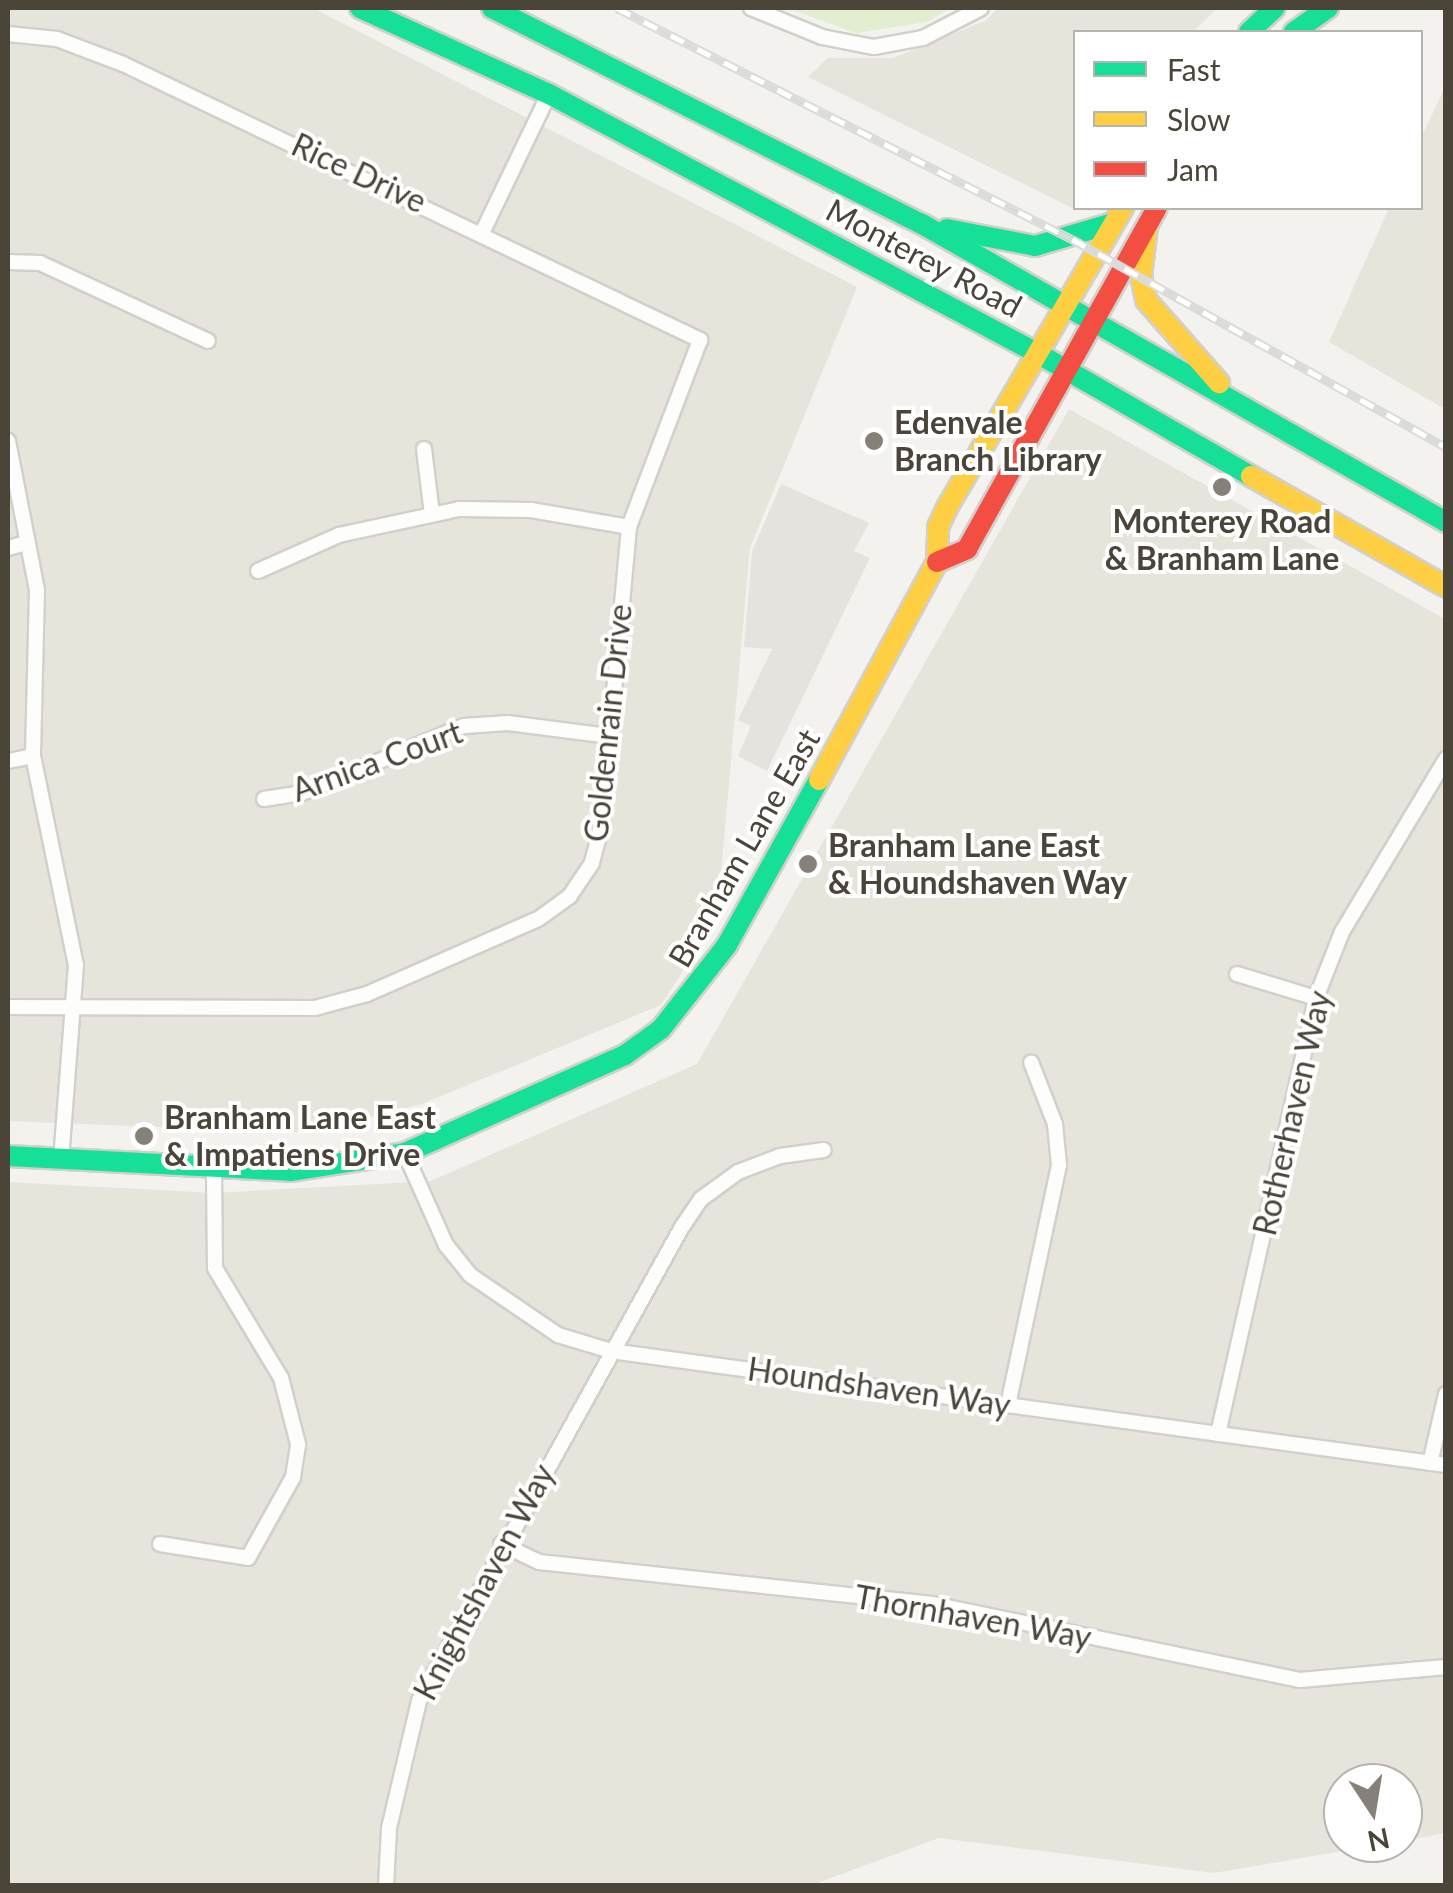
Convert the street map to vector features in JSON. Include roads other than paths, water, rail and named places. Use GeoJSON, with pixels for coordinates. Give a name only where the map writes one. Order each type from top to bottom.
{"type":"FeatureCollection","features":[{"type":"Feature","properties":{"kind":"main road","name":"Monterey Road"},"geometry":{"type":"LineString","coordinates":[[360,8],[549,94],[1037,352],[1446,587]]}},
{"type":"Feature","properties":{"kind":"main road","name":"Monterey Road"},"geometry":{"type":"LineString","coordinates":[[492,8],[922,224],[1446,522]]}},
{"type":"Feature","properties":{"kind":"main road"},"geometry":{"type":"LineString","coordinates":[[1251,30],[1274,8]]}},
{"type":"Feature","properties":{"kind":"main road"},"geometry":{"type":"LineString","coordinates":[[1297,30],[1328,8]]}},
{"type":"Feature","properties":{"kind":"main road"},"geometry":{"type":"LineString","coordinates":[[922,224],[1036,246],[1118,215]]}},
{"type":"Feature","properties":{"kind":"main road","name":"Branham Lane East"},"geometry":{"type":"LineString","coordinates":[[8,1156],[214,1171],[290,1171],[405,1153],[626,1055],[683,1009],[726,945],[937,562],[938,527],[1118,215]]}},
{"type":"Feature","properties":{"kind":"main road"},"geometry":{"type":"LineString","coordinates":[[1152,217],[1141,276],[1153,313],[1239,404]]}},
{"type":"Feature","properties":{"kind":"main road","name":"Branham Lane East"},"geometry":{"type":"LineString","coordinates":[[937,562],[967,548],[1152,217]]}},
{"type":"Feature","properties":{"kind":"street"},"geometry":{"type":"LineString","coordinates":[[752,8],[822,37],[874,47],[923,38],[981,8]]}},
{"type":"Feature","properties":{"kind":"street","name":"Rice Drive"},"geometry":{"type":"LineString","coordinates":[[8,34],[57,39],[123,64],[483,231],[700,340]]}},
{"type":"Feature","properties":{"kind":"street"},"geometry":{"type":"LineString","coordinates":[[483,231],[549,94]]}},
{"type":"Feature","properties":{"kind":"street"},"geometry":{"type":"LineString","coordinates":[[8,262],[40,263],[208,341]]}},
{"type":"Feature","properties":{"kind":"street","name":"Goldenrain Drive"},"geometry":{"type":"LineString","coordinates":[[8,1007],[77,1004],[315,1008],[367,994],[538,919],[570,896],[592,862],[610,736],[629,527],[700,340]]}},
{"type":"Feature","properties":{"kind":"street"},"geometry":{"type":"LineString","coordinates":[[8,441],[37,590],[33,756],[76,965],[77,1004],[61,1159]]}},
{"type":"Feature","properties":{"kind":"street"},"geometry":{"type":"LineString","coordinates":[[424,449],[432,514]]}},
{"type":"Feature","properties":{"kind":"street"},"geometry":{"type":"LineString","coordinates":[[258,571],[338,535],[432,514],[531,510],[629,527]]}},
{"type":"Feature","properties":{"kind":"street"},"geometry":{"type":"LineString","coordinates":[[8,548],[27,543]]}},
{"type":"Feature","properties":{"kind":"street","name":"Arnica Court"},"geometry":{"type":"LineString","coordinates":[[264,799],[302,792],[464,726],[508,723],[610,736]]}},
{"type":"Feature","properties":{"kind":"street"},"geometry":{"type":"LineString","coordinates":[[8,761],[33,756]]}},
{"type":"Feature","properties":{"kind":"street","name":"Rotherhaven Way"},"geometry":{"type":"LineString","coordinates":[[1218,1434],[1316,998],[1342,932],[1446,759]]}},
{"type":"Feature","properties":{"kind":"street"},"geometry":{"type":"LineString","coordinates":[[1237,974],[1316,998]]}},
{"type":"Feature","properties":{"kind":"street"},"geometry":{"type":"LineString","coordinates":[[1008,1405],[1060,1165],[1054,1124],[1031,1062]]}},
{"type":"Feature","properties":{"kind":"street","name":"Knightshaven Way"},"geometry":{"type":"LineString","coordinates":[[386,1886],[389,1828],[419,1701],[500,1544],[611,1351],[701,1200],[738,1172],[780,1156],[824,1150]]}},
{"type":"Feature","properties":{"kind":"street","name":"Houndshaven Way"},"geometry":{"type":"LineString","coordinates":[[405,1153],[446,1245],[470,1276],[558,1334],[611,1351],[1438,1464]]}},
{"type":"Feature","properties":{"kind":"street"},"geometry":{"type":"LineString","coordinates":[[160,1544],[248,1558],[293,1477],[298,1444],[281,1378],[216,1268],[214,1171]]}},
{"type":"Feature","properties":{"kind":"street"},"geometry":{"type":"LineString","coordinates":[[1438,1464],[1446,1394]]}},
{"type":"Feature","properties":{"kind":"street","name":"Thornhaven Way"},"geometry":{"type":"LineString","coordinates":[[500,1544],[538,1562],[933,1604],[1300,1680],[1446,1667]]}},
{"type":"Feature","properties":{"kind":"railway"},"geometry":{"type":"LineString","coordinates":[[617,8],[1072,239],[1446,447]]}},
{"type":"Feature","properties":{"kind":"place","name":"Edenvale Branch Library"},"geometry":{"type":"Point","coordinates":[874,441]}},
{"type":"Feature","properties":{"kind":"place","name":"Monterey Road & Branham Lane"},"geometry":{"type":"Point","coordinates":[1222,487]}},
{"type":"Feature","properties":{"kind":"place","name":"Branham Lane East & Houndshaven Way"},"geometry":{"type":"Point","coordinates":[808,864]}},
{"type":"Feature","properties":{"kind":"place","name":"Branham Lane East & Impatiens Drive"},"geometry":{"type":"Point","coordinates":[144,1136]}}]}
